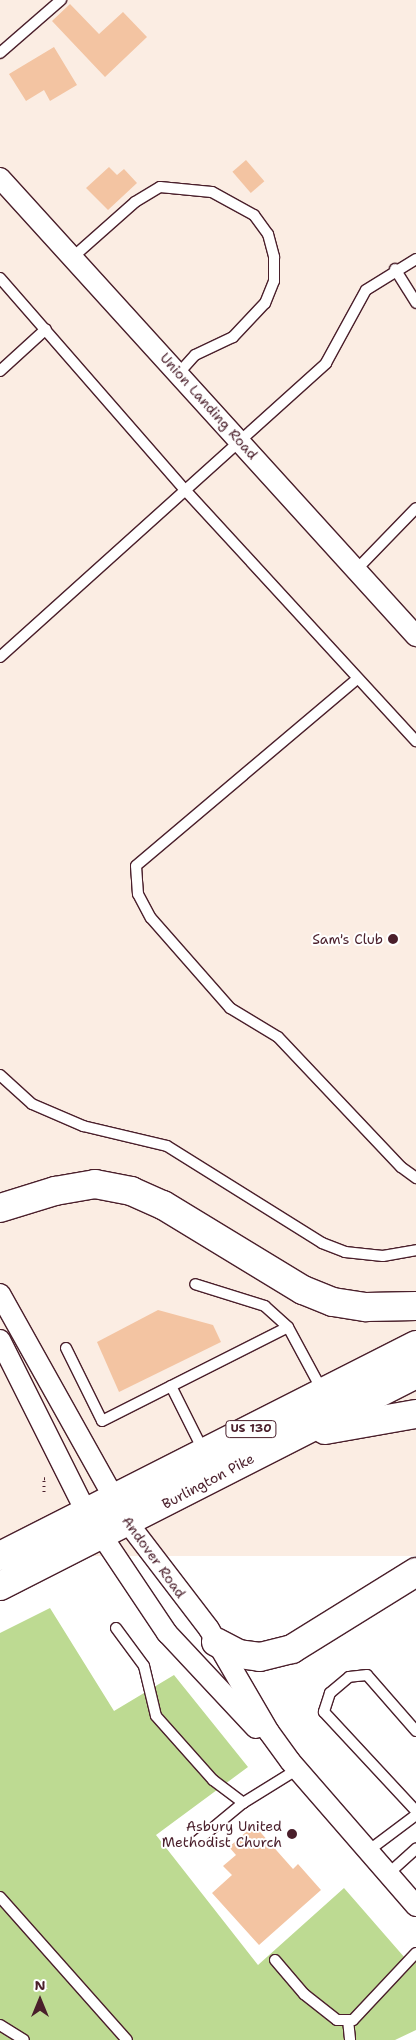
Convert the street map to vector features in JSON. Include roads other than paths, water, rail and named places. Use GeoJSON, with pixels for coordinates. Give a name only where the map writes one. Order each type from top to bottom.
{"type":"FeatureCollection","features":[{"type":"Feature","properties":{"kind":"highway"},"geometry":{"type":"LineString","coordinates":[[0,1208],[26,1199],[95,1184],[131,1190],[163,1205],[303,1290],[334,1302],[366,1308],[416,1306]]}},
{"type":"Feature","properties":{"kind":"highway"},"geometry":{"type":"LineString","coordinates":[[0,1220],[26,1199]]}},
{"type":"Feature","properties":{"kind":"highway","name":"Burlington Pike"},"geometry":{"type":"LineString","coordinates":[[0,1556],[416,1345]]}},
{"type":"Feature","properties":{"kind":"highway","name":"Burlington Pike"},"geometry":{"type":"LineString","coordinates":[[0,1586],[128,1523],[416,1374]]}},
{"type":"Feature","properties":{"kind":"highway"},"geometry":{"type":"LineString","coordinates":[[294,1436],[416,1414]]}},
{"type":"Feature","properties":{"kind":"highway"},"geometry":{"type":"LineString","coordinates":[[216,1642],[239,1654],[260,1656],[292,1648],[416,1572]]}},
{"type":"Feature","properties":{"kind":"street","name":"Union Landing Road"},"geometry":{"type":"LineString","coordinates":[[0,178],[239,438],[416,636]]}},
{"type":"Feature","properties":{"kind":"street","name":"Andover Road"},"geometry":{"type":"LineString","coordinates":[[0,1294],[128,1523],[216,1642],[269,1732],[294,1765],[416,1906]]}},
{"type":"Feature","properties":{"kind":"street","name":"Andover Road"},"geometry":{"type":"LineString","coordinates":[[0,1340],[86,1512],[167,1633],[209,1681],[294,1765]]}},
{"type":"Feature","properties":{"kind":"lane"},"geometry":{"type":"LineString","coordinates":[[0,53],[61,0]]}},
{"type":"Feature","properties":{"kind":"lane"},"geometry":{"type":"LineString","coordinates":[[73,257],[136,202],[160,187],[212,192],[254,215],[268,234],[274,257],[274,281],[265,303],[233,337],[195,355],[179,373]]}},
{"type":"Feature","properties":{"kind":"lane"},"geometry":{"type":"LineString","coordinates":[[0,657],[82,580],[186,491],[239,438],[268,418],[326,363],[366,290],[395,269],[416,259]]}},
{"type":"Feature","properties":{"kind":"lane"},"geometry":{"type":"LineString","coordinates":[[395,269],[416,303]]}},
{"type":"Feature","properties":{"kind":"lane"},"geometry":{"type":"LineString","coordinates":[[0,278],[186,491],[416,741]]}},
{"type":"Feature","properties":{"kind":"lane"},"geometry":{"type":"LineString","coordinates":[[0,371],[46,329]]}},
{"type":"Feature","properties":{"kind":"lane"},"geometry":{"type":"LineString","coordinates":[[356,570],[416,508]]}},
{"type":"Feature","properties":{"kind":"lane"},"geometry":{"type":"LineString","coordinates":[[357,679],[136,866],[138,894],[152,918],[230,1008],[278,1037],[401,1167],[416,1178]]}},
{"type":"Feature","properties":{"kind":"lane"},"geometry":{"type":"LineString","coordinates":[[0,1075],[32,1104],[82,1126],[167,1146],[219,1176],[322,1243],[345,1252],[383,1256],[416,1250]]}},
{"type":"Feature","properties":{"kind":"lane"},"geometry":{"type":"LineString","coordinates":[[195,1284],[264,1306],[288,1327],[323,1392]]}},
{"type":"Feature","properties":{"kind":"lane"},"geometry":{"type":"LineString","coordinates":[[66,1348],[102,1422],[288,1327]]}},
{"type":"Feature","properties":{"kind":"lane"},"geometry":{"type":"LineString","coordinates":[[171,1386],[204,1452]]}},
{"type":"Feature","properties":{"kind":"lane"},"geometry":{"type":"LineString","coordinates":[[116,1628],[144,1666],[156,1716],[213,1780],[243,1803]]}},
{"type":"Feature","properties":{"kind":"lane"},"geometry":{"type":"LineString","coordinates":[[368,1851],[416,1813],[324,1712],[330,1693],[348,1677],[367,1675],[416,1732]]}},
{"type":"Feature","properties":{"kind":"lane"},"geometry":{"type":"LineString","coordinates":[[196,1841],[294,1765]]}},
{"type":"Feature","properties":{"kind":"lane"},"geometry":{"type":"LineString","coordinates":[[388,1874],[416,1849]]}},
{"type":"Feature","properties":{"kind":"lane"},"geometry":{"type":"LineString","coordinates":[[0,1897],[127,2040]]}},
{"type":"Feature","properties":{"kind":"lane"},"geometry":{"type":"LineString","coordinates":[[275,1960],[304,1994],[337,2020],[353,2020],[375,2000],[416,1953]]}},
{"type":"Feature","properties":{"kind":"lane"},"geometry":{"type":"LineString","coordinates":[[348,2020],[350,2040]]}},
{"type":"Feature","properties":{"kind":"lane"},"geometry":{"type":"LineString","coordinates":[[0,2025],[24,2040]]}},
{"type":"Feature","properties":{"kind":"place","name":"Sam's Club"},"geometry":{"type":"Point","coordinates":[393,939]}},
{"type":"Feature","properties":{"kind":"place","name":"Asbury United Methodist Church"},"geometry":{"type":"Point","coordinates":[292,1834]}}]}
